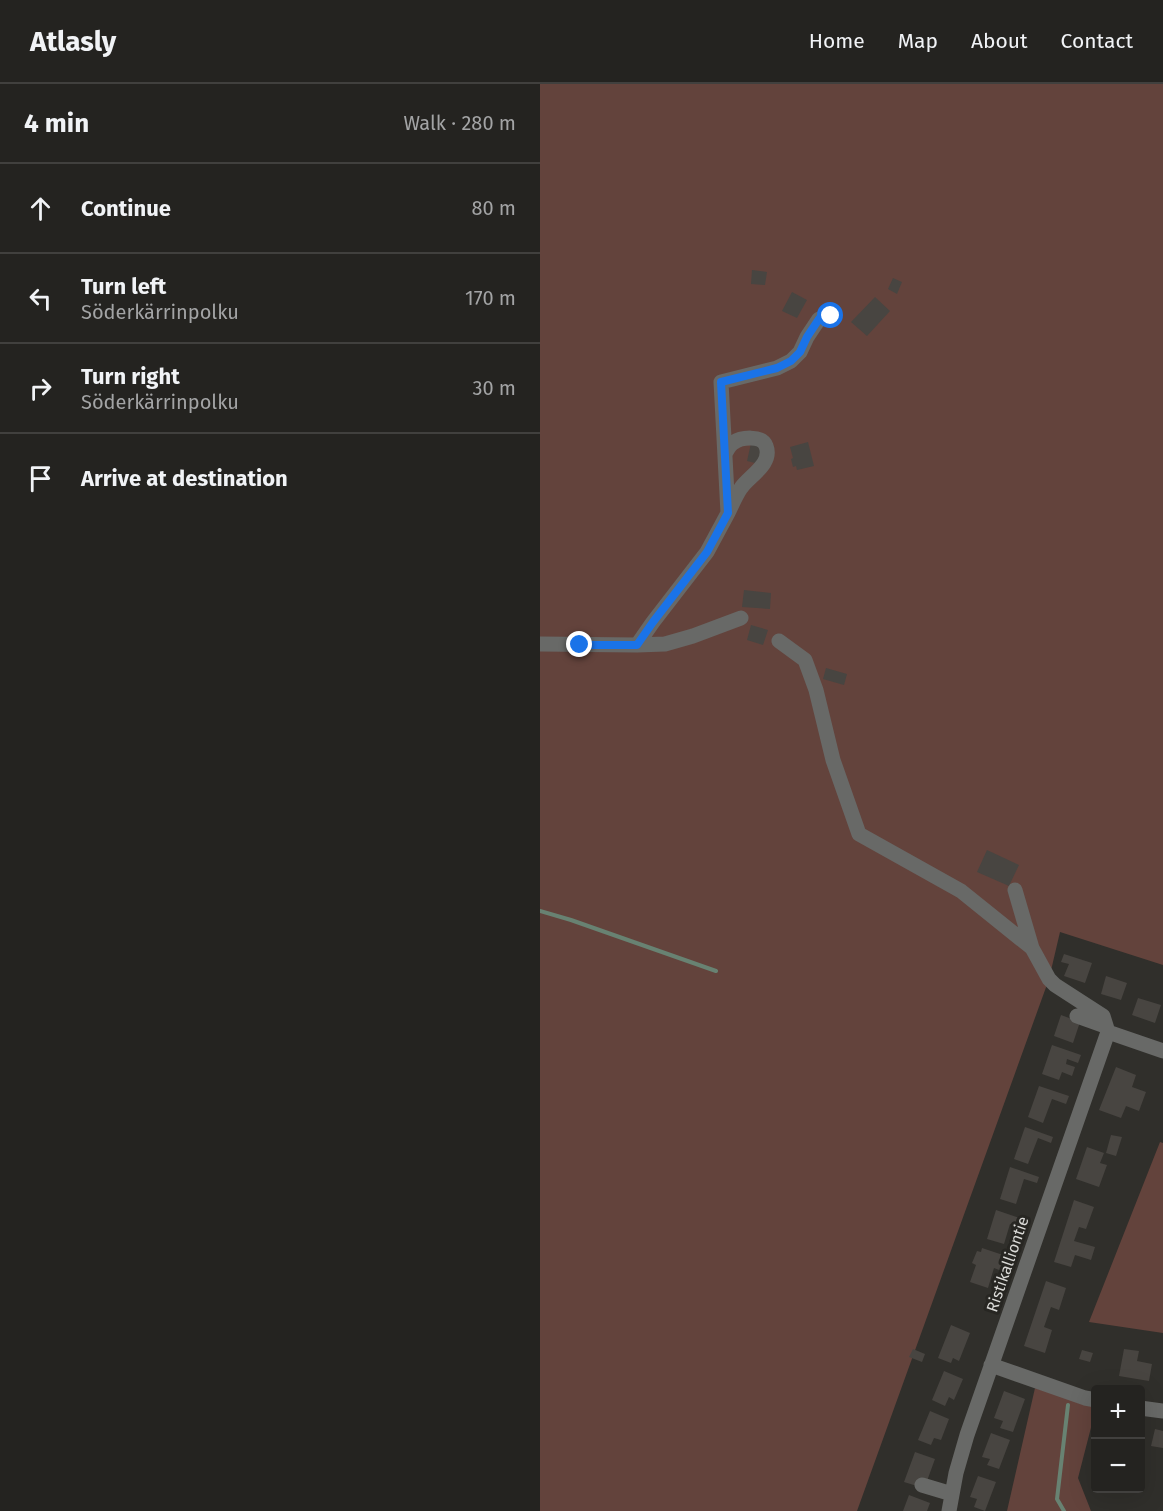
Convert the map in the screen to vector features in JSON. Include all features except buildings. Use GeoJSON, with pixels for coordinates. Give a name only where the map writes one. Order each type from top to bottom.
{"type":"FeatureCollection","features":[{"type":"Feature","properties":{"kind":"street"},"geometry":{"type":"LineString","coordinates":[[728,513],[721,382],[777,368],[791,361],[800,352],[819,319],[831,316]]}},
{"type":"Feature","properties":{"kind":"street"},"geometry":{"type":"LineString","coordinates":[[637,645],[707,552],[741,488],[765,462],[767,453],[762,441],[743,438],[732,443],[724,454]]}},
{"type":"Feature","properties":{"kind":"street"},"geometry":{"type":"LineString","coordinates":[[540,644],[665,644],[741,618]]}},
{"type":"Feature","properties":{"kind":"street"},"geometry":{"type":"LineString","coordinates":[[779,641],[805,660],[816,690],[833,760],[859,834],[961,891],[1032,948]]}},
{"type":"Feature","properties":{"kind":"street"},"geometry":{"type":"LineString","coordinates":[[1015,890],[1032,948],[1049,979],[1103,1016],[1106,1029]]}},
{"type":"Feature","properties":{"kind":"street"},"geometry":{"type":"LineString","coordinates":[[1077,1016],[1163,1051]]}},
{"type":"Feature","properties":{"kind":"street","name":"Ristikalliontie"},"geometry":{"type":"LineString","coordinates":[[949,1511],[966,1434],[1106,1029]]}},
{"type":"Feature","properties":{"kind":"street"},"geometry":{"type":"LineString","coordinates":[[991,1365],[1091,1399]]}},
{"type":"Feature","properties":{"kind":"street"},"geometry":{"type":"LineString","coordinates":[[1145,1409],[1163,1411]]}},
{"type":"Feature","properties":{"kind":"street"},"geometry":{"type":"LineString","coordinates":[[922,1485],[952,1494]]}},
{"type":"Feature","properties":{"kind":"shaded area"},"geometry":{"type":"Polygon","coordinates":[[[540,84],[1163,84],[1163,965],[1060,932],[1049,979],[857,1511],[540,1511],[540,84]]]}},
{"type":"Feature","properties":{"kind":"shaded area"},"geometry":{"type":"Polygon","coordinates":[[[1160,1142],[1163,1143],[1163,1333],[1089,1322],[1160,1142]]]}},
{"type":"Feature","properties":{"kind":"shaded area"},"geometry":{"type":"Polygon","coordinates":[[[1035,1388],[1091,1406],[1091,1428],[1078,1478],[1091,1511],[1007,1511],[1035,1388]]]}},
{"type":"Feature","properties":{"kind":"waterway"},"geometry":{"type":"LineString","coordinates":[[540,911],[716,971]]}},
{"type":"Feature","properties":{"kind":"waterway"},"geometry":{"type":"LineString","coordinates":[[1064,1511],[1057,1499],[1068,1405]]}},
{"type":"Feature","properties":{"kind":"route"},"geometry":{"type":"LineString","coordinates":[[580,645],[637,645],[707,552],[728,513],[721,382],[777,368],[791,361],[800,352],[819,319],[831,316]]}}]}
